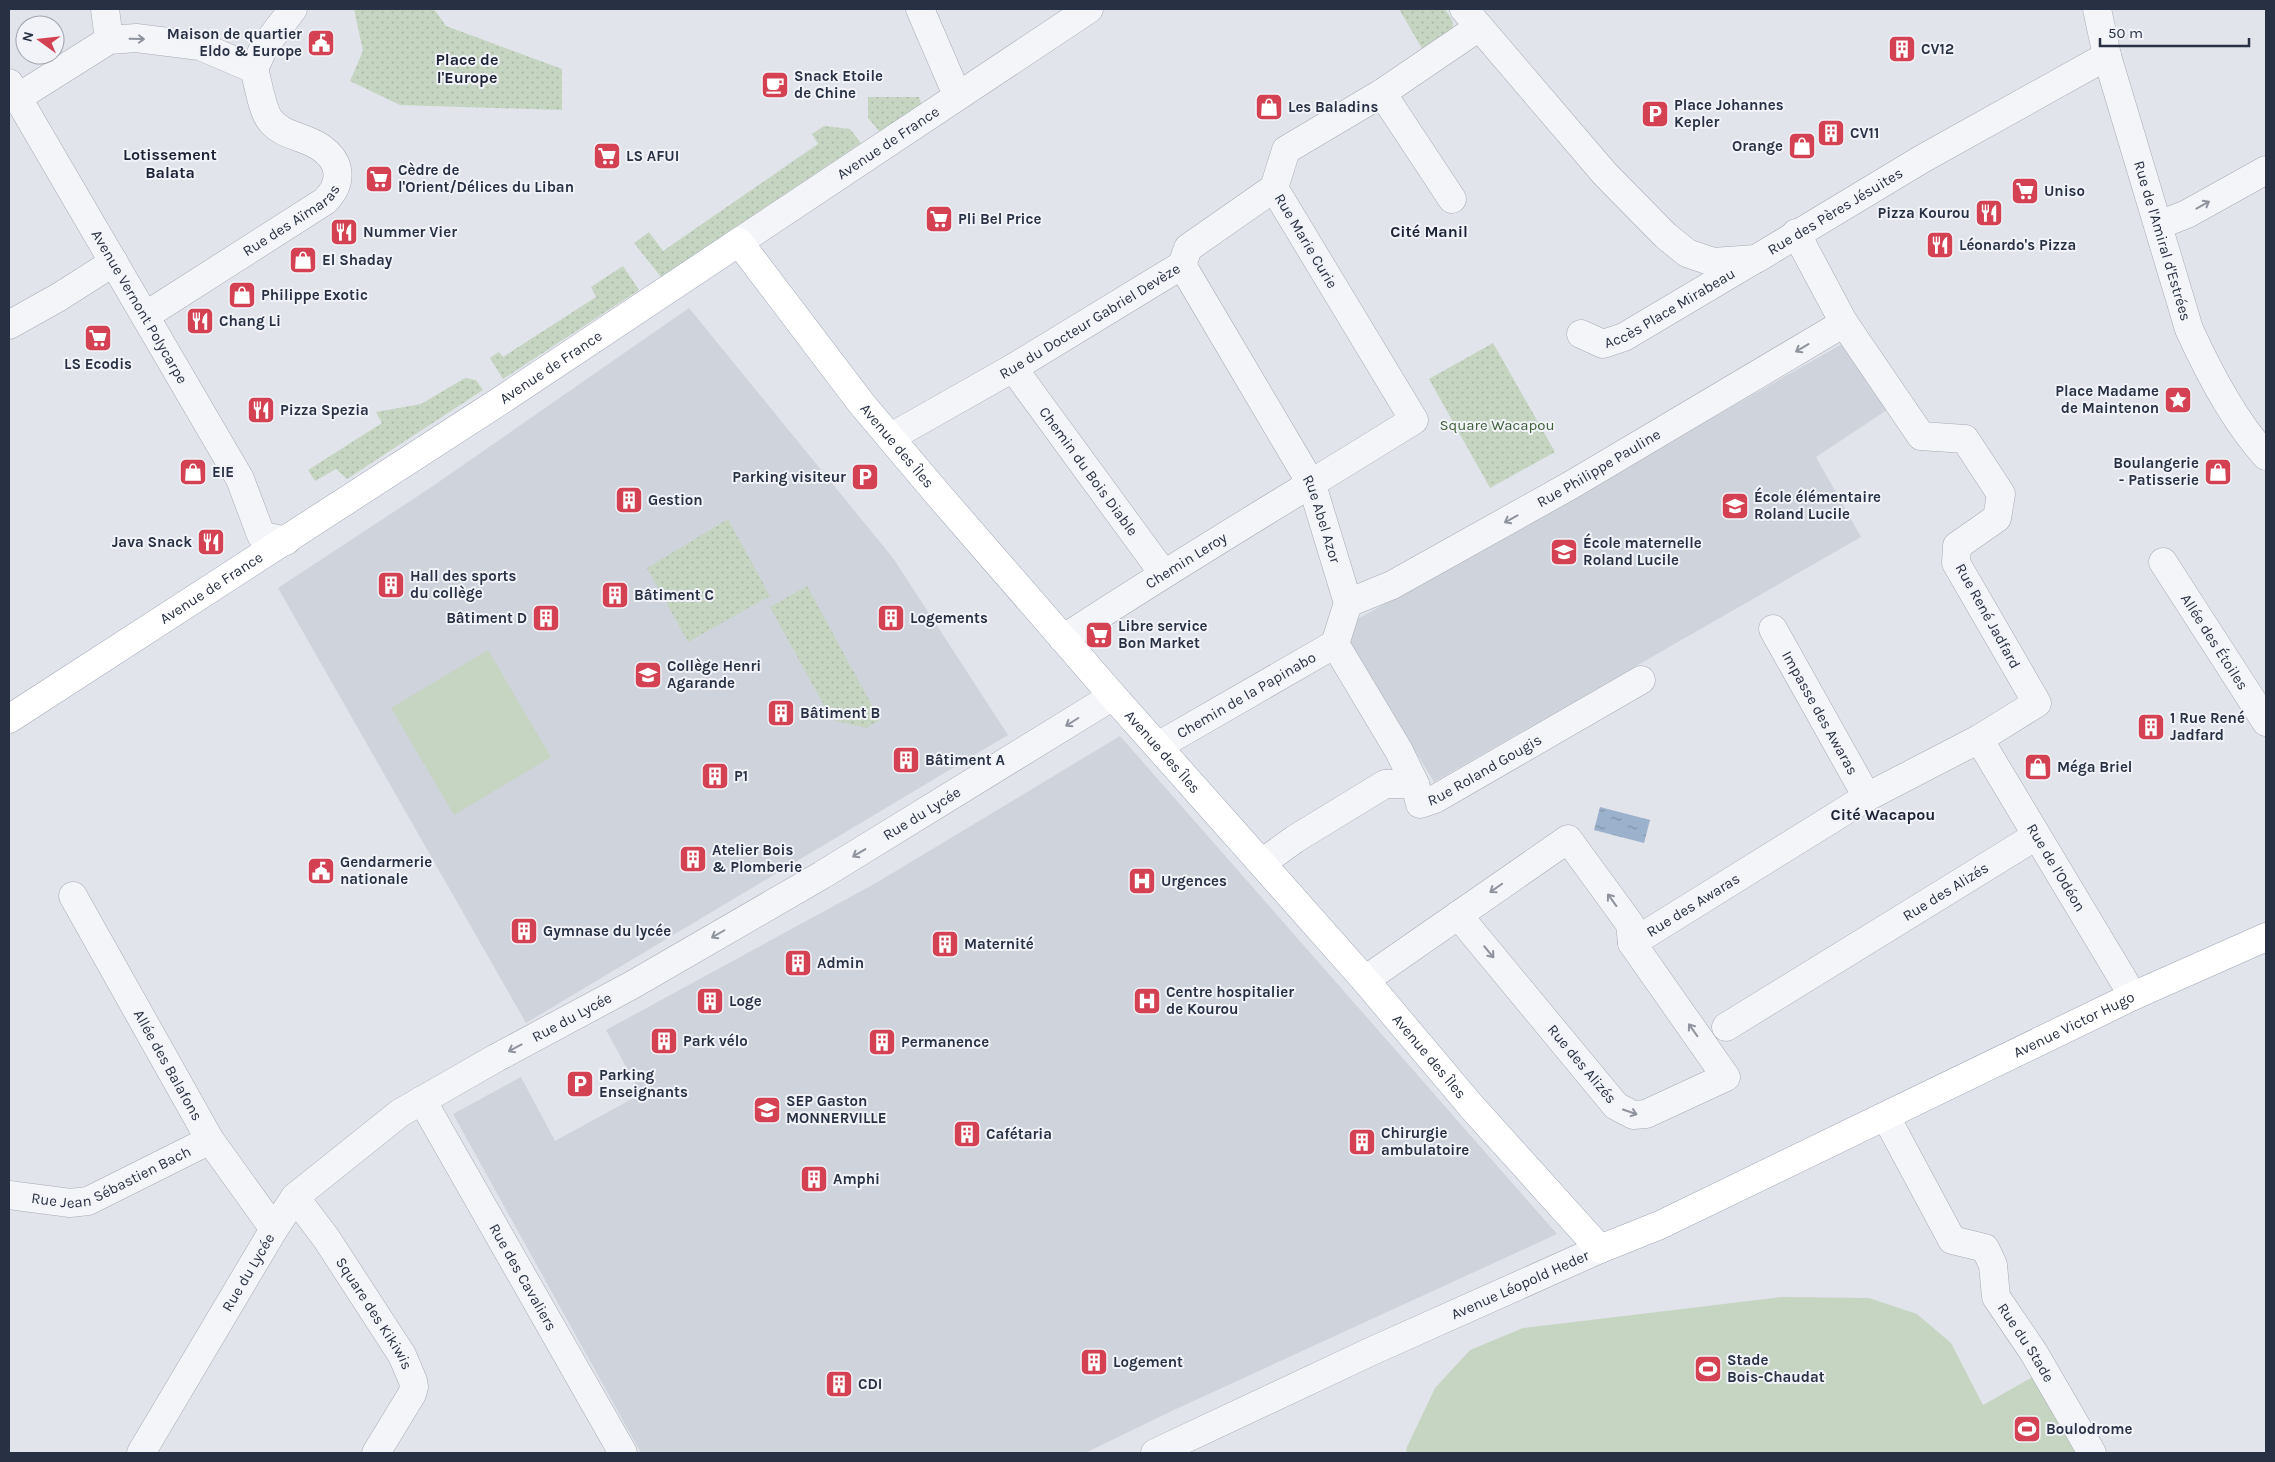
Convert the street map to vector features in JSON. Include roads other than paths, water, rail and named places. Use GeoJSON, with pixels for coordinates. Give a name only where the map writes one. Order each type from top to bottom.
{"type":"FeatureCollection","features":[{"type":"Feature","properties":{"kind":"main road","name":"Avenue des Îles"},"geometry":{"type":"LineString","coordinates":[[739,242],[861,403],[1063,639],[1365,980],[1471,1106],[1600,1249]]}},
{"type":"Feature","properties":{"kind":"main road","name":"Avenue de France"},"geometry":{"type":"LineString","coordinates":[[9,719],[268,545],[511,394],[739,242]]}},
{"type":"Feature","properties":{"kind":"main road","name":"Avenue Victor Hugo"},"geometry":{"type":"LineString","coordinates":[[1886,1116],[2133,996],[2266,938]]}},
{"type":"Feature","properties":{"kind":"main road","name":"Avenue Léopold Heder"},"geometry":{"type":"LineString","coordinates":[[1600,1249],[1660,1225],[1886,1116]]}},
{"type":"Feature","properties":{"kind":"street"},"geometry":{"type":"LineString","coordinates":[[105,9],[109,40]]}},
{"type":"Feature","properties":{"kind":"street"},"geometry":{"type":"LineString","coordinates":[[13,90],[109,40],[136,38],[200,46],[254,69],[264,47],[293,9]]}},
{"type":"Feature","properties":{"kind":"street"},"geometry":{"type":"LineString","coordinates":[[920,9],[957,96]]}},
{"type":"Feature","properties":{"kind":"street","name":"Avenue de France"},"geometry":{"type":"LineString","coordinates":[[739,242],[1089,9]]}},
{"type":"Feature","properties":{"kind":"street","name":"Rue de l'Amiral d'Estrées"},"geometry":{"type":"LineString","coordinates":[[2097,9],[2107,56],[2159,225],[2188,329],[2211,375],[2245,428],[2266,456]]}},
{"type":"Feature","properties":{"kind":"street","name":"Rue des Pères Jésuites"},"geometry":{"type":"LineString","coordinates":[[1471,18],[1599,167],[1666,236],[1687,253],[1713,262],[1756,259],[1796,233],[1963,135],[2107,56]]}},
{"type":"Feature","properties":{"kind":"street","name":"Rue Marie Curie"},"geometry":{"type":"LineString","coordinates":[[1312,484],[1414,420],[1274,188],[1286,150],[1382,93],[1471,18]]}},
{"type":"Feature","properties":{"kind":"street","name":"Rue des Aïmaras"},"geometry":{"type":"LineString","coordinates":[[146,316],[325,201],[334,192],[339,177],[335,163],[320,147],[279,129],[268,119],[254,69]]}},
{"type":"Feature","properties":{"kind":"street","name":"Avenue Vernont Polycarpe"},"geometry":{"type":"LineString","coordinates":[[13,90],[240,479],[268,545]]}},
{"type":"Feature","properties":{"kind":"street"},"geometry":{"type":"LineString","coordinates":[[1382,93],[1452,199]]}},
{"type":"Feature","properties":{"kind":"street"},"geometry":{"type":"LineString","coordinates":[[2159,225],[2187,214],[2266,170]]}},
{"type":"Feature","properties":{"kind":"street","name":"Rue du Docteur Gabriel Devèze"},"geometry":{"type":"LineString","coordinates":[[891,438],[1013,368],[1182,265],[1188,248],[1274,188]]}},
{"type":"Feature","properties":{"kind":"street","name":"Rue René Jadfard"},"geometry":{"type":"LineString","coordinates":[[1796,233],[1844,323],[1921,436],[1965,439],[2000,494],[1997,518],[1957,546],[1956,563],[2037,703],[1979,739]]}},
{"type":"Feature","properties":{"kind":"street","name":"Accès Place Mirabeau"},"geometry":{"type":"LineString","coordinates":[[1582,334],[1603,344],[1624,337],[1756,259]]}},
{"type":"Feature","properties":{"kind":"street"},"geometry":{"type":"LineString","coordinates":[[9,325],[59,297],[114,262]]}},
{"type":"Feature","properties":{"kind":"street","name":"Rue Abel Azor"},"geometry":{"type":"LineString","coordinates":[[1182,265],[1312,484],[1348,603]]}},
{"type":"Feature","properties":{"kind":"street","name":"Rue Philippe Pauline"},"geometry":{"type":"LineString","coordinates":[[1348,603],[1392,586],[1571,485],[1844,323]]}},
{"type":"Feature","properties":{"kind":"street","name":"Chemin du Bois Diable"},"geometry":{"type":"LineString","coordinates":[[1013,368],[1163,573]]}},
{"type":"Feature","properties":{"kind":"street","name":"Chemin Leroy"},"geometry":{"type":"LineString","coordinates":[[1063,639],[1163,573],[1312,484]]}},
{"type":"Feature","properties":{"kind":"street","name":"Allée des Étoiles"},"geometry":{"type":"LineString","coordinates":[[2163,562],[2266,722]]}},
{"type":"Feature","properties":{"kind":"street"},"geometry":{"type":"LineString","coordinates":[[1348,603],[1335,644],[1399,751],[1415,784]]}},
{"type":"Feature","properties":{"kind":"street","name":"Impasse des Awaras"},"geometry":{"type":"LineString","coordinates":[[1773,628],[1867,797]]}},
{"type":"Feature","properties":{"kind":"street","name":"Chemin de la Papinabo"},"geometry":{"type":"LineString","coordinates":[[1158,746],[1335,644]]}},
{"type":"Feature","properties":{"kind":"street","name":"Rue Roland Gougis"},"geometry":{"type":"LineString","coordinates":[[1262,863],[1295,839],[1385,784],[1415,784],[1420,804],[1435,799],[1641,680]]}},
{"type":"Feature","properties":{"kind":"street","name":"Rue du Lycée"},"geometry":{"type":"LineString","coordinates":[[141,1453],[295,1197],[400,1113],[632,985],[822,875],[1113,696]]}},
{"type":"Feature","properties":{"kind":"street","name":"Rue des Awaras"},"geometry":{"type":"LineString","coordinates":[[1458,915],[1568,839],[1630,924],[1632,943],[1867,797],[1979,739]]}},
{"type":"Feature","properties":{"kind":"street","name":"Rue de l'Odéon"},"geometry":{"type":"LineString","coordinates":[[1979,739],[2133,996]]}},
{"type":"Feature","properties":{"kind":"street","name":"Rue des Alizés"},"geometry":{"type":"LineString","coordinates":[[1726,1027],[2036,836]]}},
{"type":"Feature","properties":{"kind":"street","name":"Allée des Balafons"},"geometry":{"type":"LineString","coordinates":[[73,896],[210,1140],[274,1229]]}},
{"type":"Feature","properties":{"kind":"street"},"geometry":{"type":"LineString","coordinates":[[1365,980],[1458,915]]}},
{"type":"Feature","properties":{"kind":"street","name":"Rue des Alizés"},"geometry":{"type":"LineString","coordinates":[[1458,915],[1616,1106],[1633,1115],[1646,1114],[1726,1077],[1632,943]]}},
{"type":"Feature","properties":{"kind":"street","name":"Rue des Cavaliers"},"geometry":{"type":"LineString","coordinates":[[422,1100],[624,1453]]}},
{"type":"Feature","properties":{"kind":"street","name":"Rue du Stade"},"geometry":{"type":"LineString","coordinates":[[1886,1116],[1952,1240],[1985,1248],[1993,1265],[1996,1298],[2034,1353],[2092,1453]]}},
{"type":"Feature","properties":{"kind":"street","name":"Rue Jean Sébastien Bach"},"geometry":{"type":"LineString","coordinates":[[9,1195],[70,1203],[88,1201],[210,1140]]}},
{"type":"Feature","properties":{"kind":"street","name":"Square des Kikiwis"},"geometry":{"type":"LineString","coordinates":[[295,1197],[326,1238],[402,1355],[413,1381],[414,1388],[412,1394],[387,1448]]}},
{"type":"Feature","properties":{"kind":"street","name":"Avenue Léopold Heder"},"geometry":{"type":"LineString","coordinates":[[1155,1453],[1372,1351],[1600,1249]]}},
{"type":"Feature","properties":{"kind":"water"},"geometry":{"type":"Polygon","coordinates":[[[1600,807],[1650,820],[1644,843],[1594,830],[1600,807]]]}},
{"type":"Feature","properties":{"kind":"place","name":"Maison de quartier Eldo & Europe"},"geometry":{"type":"Point","coordinates":[321,43]}},
{"type":"Feature","properties":{"kind":"place","name":"CV12"},"geometry":{"type":"Point","coordinates":[1902,49]}},
{"type":"Feature","properties":{"kind":"place","name":"Snack Etoile de Chine"},"geometry":{"type":"Point","coordinates":[775,85]}},
{"type":"Feature","properties":{"kind":"place","name":"Les Baladins"},"geometry":{"type":"Point","coordinates":[1269,107]}},
{"type":"Feature","properties":{"kind":"place","name":"Place Johannes Kepler"},"geometry":{"type":"Point","coordinates":[1655,114]}},
{"type":"Feature","properties":{"kind":"place","name":"CV11"},"geometry":{"type":"Point","coordinates":[1831,133]}},
{"type":"Feature","properties":{"kind":"place","name":"Orange"},"geometry":{"type":"Point","coordinates":[1802,146]}},
{"type":"Feature","properties":{"kind":"place","name":"LS AFUI"},"geometry":{"type":"Point","coordinates":[607,156]}},
{"type":"Feature","properties":{"kind":"place","name":"Cèdre de l'Orient/Délices du Liban"},"geometry":{"type":"Point","coordinates":[379,179]}},
{"type":"Feature","properties":{"kind":"place","name":"Uniso"},"geometry":{"type":"Point","coordinates":[2025,191]}},
{"type":"Feature","properties":{"kind":"place","name":"Pizza Kourou"},"geometry":{"type":"Point","coordinates":[1989,213]}},
{"type":"Feature","properties":{"kind":"place","name":"Pli Bel Price"},"geometry":{"type":"Point","coordinates":[939,219]}},
{"type":"Feature","properties":{"kind":"place","name":"Nummer Vier"},"geometry":{"type":"Point","coordinates":[344,232]}},
{"type":"Feature","properties":{"kind":"place","name":"Léonardo's Pizza"},"geometry":{"type":"Point","coordinates":[1940,245]}},
{"type":"Feature","properties":{"kind":"place","name":"El Shaday"},"geometry":{"type":"Point","coordinates":[303,260]}},
{"type":"Feature","properties":{"kind":"place","name":"Philippe Exotic"},"geometry":{"type":"Point","coordinates":[242,295]}},
{"type":"Feature","properties":{"kind":"place","name":"Chang Li"},"geometry":{"type":"Point","coordinates":[200,321]}},
{"type":"Feature","properties":{"kind":"place","name":"LS Ecodis"},"geometry":{"type":"Point","coordinates":[98,338]}},
{"type":"Feature","properties":{"kind":"place","name":"Place Madame de Maintenon"},"geometry":{"type":"Point","coordinates":[2178,400]}},
{"type":"Feature","properties":{"kind":"place","name":"Pizza Spezia"},"geometry":{"type":"Point","coordinates":[261,410]}},
{"type":"Feature","properties":{"kind":"place","name":"EIE"},"geometry":{"type":"Point","coordinates":[193,472]}},
{"type":"Feature","properties":{"kind":"place","name":"Boulangerie - Patisserie"},"geometry":{"type":"Point","coordinates":[2218,472]}},
{"type":"Feature","properties":{"kind":"place","name":"Parking visiteur"},"geometry":{"type":"Point","coordinates":[865,477]}},
{"type":"Feature","properties":{"kind":"place","name":"Gestion"},"geometry":{"type":"Point","coordinates":[629,500]}},
{"type":"Feature","properties":{"kind":"place","name":"École élémentaire Roland Lucile"},"geometry":{"type":"Point","coordinates":[1735,506]}},
{"type":"Feature","properties":{"kind":"place","name":"Java Snack"},"geometry":{"type":"Point","coordinates":[211,542]}},
{"type":"Feature","properties":{"kind":"place","name":"École maternelle Roland Lucile"},"geometry":{"type":"Point","coordinates":[1564,552]}},
{"type":"Feature","properties":{"kind":"place","name":"Hall des sports du collège"},"geometry":{"type":"Point","coordinates":[391,585]}},
{"type":"Feature","properties":{"kind":"place","name":"Bâtiment C"},"geometry":{"type":"Point","coordinates":[615,595]}},
{"type":"Feature","properties":{"kind":"place","name":"Bâtiment D"},"geometry":{"type":"Point","coordinates":[546,618]}},
{"type":"Feature","properties":{"kind":"place","name":"Logements"},"geometry":{"type":"Point","coordinates":[891,618]}},
{"type":"Feature","properties":{"kind":"place","name":"Libre service Bon Market"},"geometry":{"type":"Point","coordinates":[1099,635]}},
{"type":"Feature","properties":{"kind":"place","name":"Collège Henri Agarande"},"geometry":{"type":"Point","coordinates":[648,675]}},
{"type":"Feature","properties":{"kind":"place","name":"Bâtiment B"},"geometry":{"type":"Point","coordinates":[781,713]}},
{"type":"Feature","properties":{"kind":"place","name":"1 Rue René Jadfard"},"geometry":{"type":"Point","coordinates":[2151,727]}},
{"type":"Feature","properties":{"kind":"place","name":"Bâtiment A"},"geometry":{"type":"Point","coordinates":[906,760]}},
{"type":"Feature","properties":{"kind":"place","name":"Méga Briel"},"geometry":{"type":"Point","coordinates":[2038,767]}},
{"type":"Feature","properties":{"kind":"place","name":"P1"},"geometry":{"type":"Point","coordinates":[715,776]}},
{"type":"Feature","properties":{"kind":"place","name":"Atelier Bois & Plomberie"},"geometry":{"type":"Point","coordinates":[693,859]}},
{"type":"Feature","properties":{"kind":"place","name":"Gendarmerie nationale"},"geometry":{"type":"Point","coordinates":[321,871]}},
{"type":"Feature","properties":{"kind":"place","name":"Urgences"},"geometry":{"type":"Point","coordinates":[1142,881]}},
{"type":"Feature","properties":{"kind":"place","name":"Gymnase du lycée"},"geometry":{"type":"Point","coordinates":[524,931]}},
{"type":"Feature","properties":{"kind":"place","name":"Maternité"},"geometry":{"type":"Point","coordinates":[945,944]}},
{"type":"Feature","properties":{"kind":"place","name":"Admin"},"geometry":{"type":"Point","coordinates":[798,963]}},
{"type":"Feature","properties":{"kind":"place","name":"Loge"},"geometry":{"type":"Point","coordinates":[710,1001]}},
{"type":"Feature","properties":{"kind":"place","name":"Centre hospitalier de Kourou"},"geometry":{"type":"Point","coordinates":[1147,1001]}},
{"type":"Feature","properties":{"kind":"place","name":"Park vélo"},"geometry":{"type":"Point","coordinates":[664,1041]}},
{"type":"Feature","properties":{"kind":"place","name":"Permanence"},"geometry":{"type":"Point","coordinates":[882,1042]}},
{"type":"Feature","properties":{"kind":"place","name":"Parking Enseignants"},"geometry":{"type":"Point","coordinates":[580,1084]}},
{"type":"Feature","properties":{"kind":"place","name":"SEP Gaston MONNERVILLE"},"geometry":{"type":"Point","coordinates":[767,1110]}},
{"type":"Feature","properties":{"kind":"place","name":"Cafétaria"},"geometry":{"type":"Point","coordinates":[967,1134]}},
{"type":"Feature","properties":{"kind":"place","name":"Chirurgie ambulatoire"},"geometry":{"type":"Point","coordinates":[1362,1142]}},
{"type":"Feature","properties":{"kind":"place","name":"Amphi"},"geometry":{"type":"Point","coordinates":[814,1179]}},
{"type":"Feature","properties":{"kind":"place","name":"Logement"},"geometry":{"type":"Point","coordinates":[1094,1362]}},
{"type":"Feature","properties":{"kind":"place","name":"Stade Bois-Chaudat"},"geometry":{"type":"Point","coordinates":[1708,1369]}},
{"type":"Feature","properties":{"kind":"place","name":"CDI"},"geometry":{"type":"Point","coordinates":[839,1384]}},
{"type":"Feature","properties":{"kind":"place","name":"Boulodrome"},"geometry":{"type":"Point","coordinates":[2027,1429]}},
{"type":"Feature","properties":{"kind":"district","name":"Place de l'Europe"},"geometry":{"type":"Point","coordinates":[467,68]}},
{"type":"Feature","properties":{"kind":"district","name":"Lotissement Balata"},"geometry":{"type":"Point","coordinates":[170,163]}},
{"type":"Feature","properties":{"kind":"district","name":"Cité Manil"},"geometry":{"type":"Point","coordinates":[1429,231]}},
{"type":"Feature","properties":{"kind":"district","name":"Cité Wacapou"},"geometry":{"type":"Point","coordinates":[1883,814]}},
{"type":"Feature","properties":{"kind":"park label","name":"Square Wacapou"},"geometry":{"type":"Point","coordinates":[1497,425]}}]}
